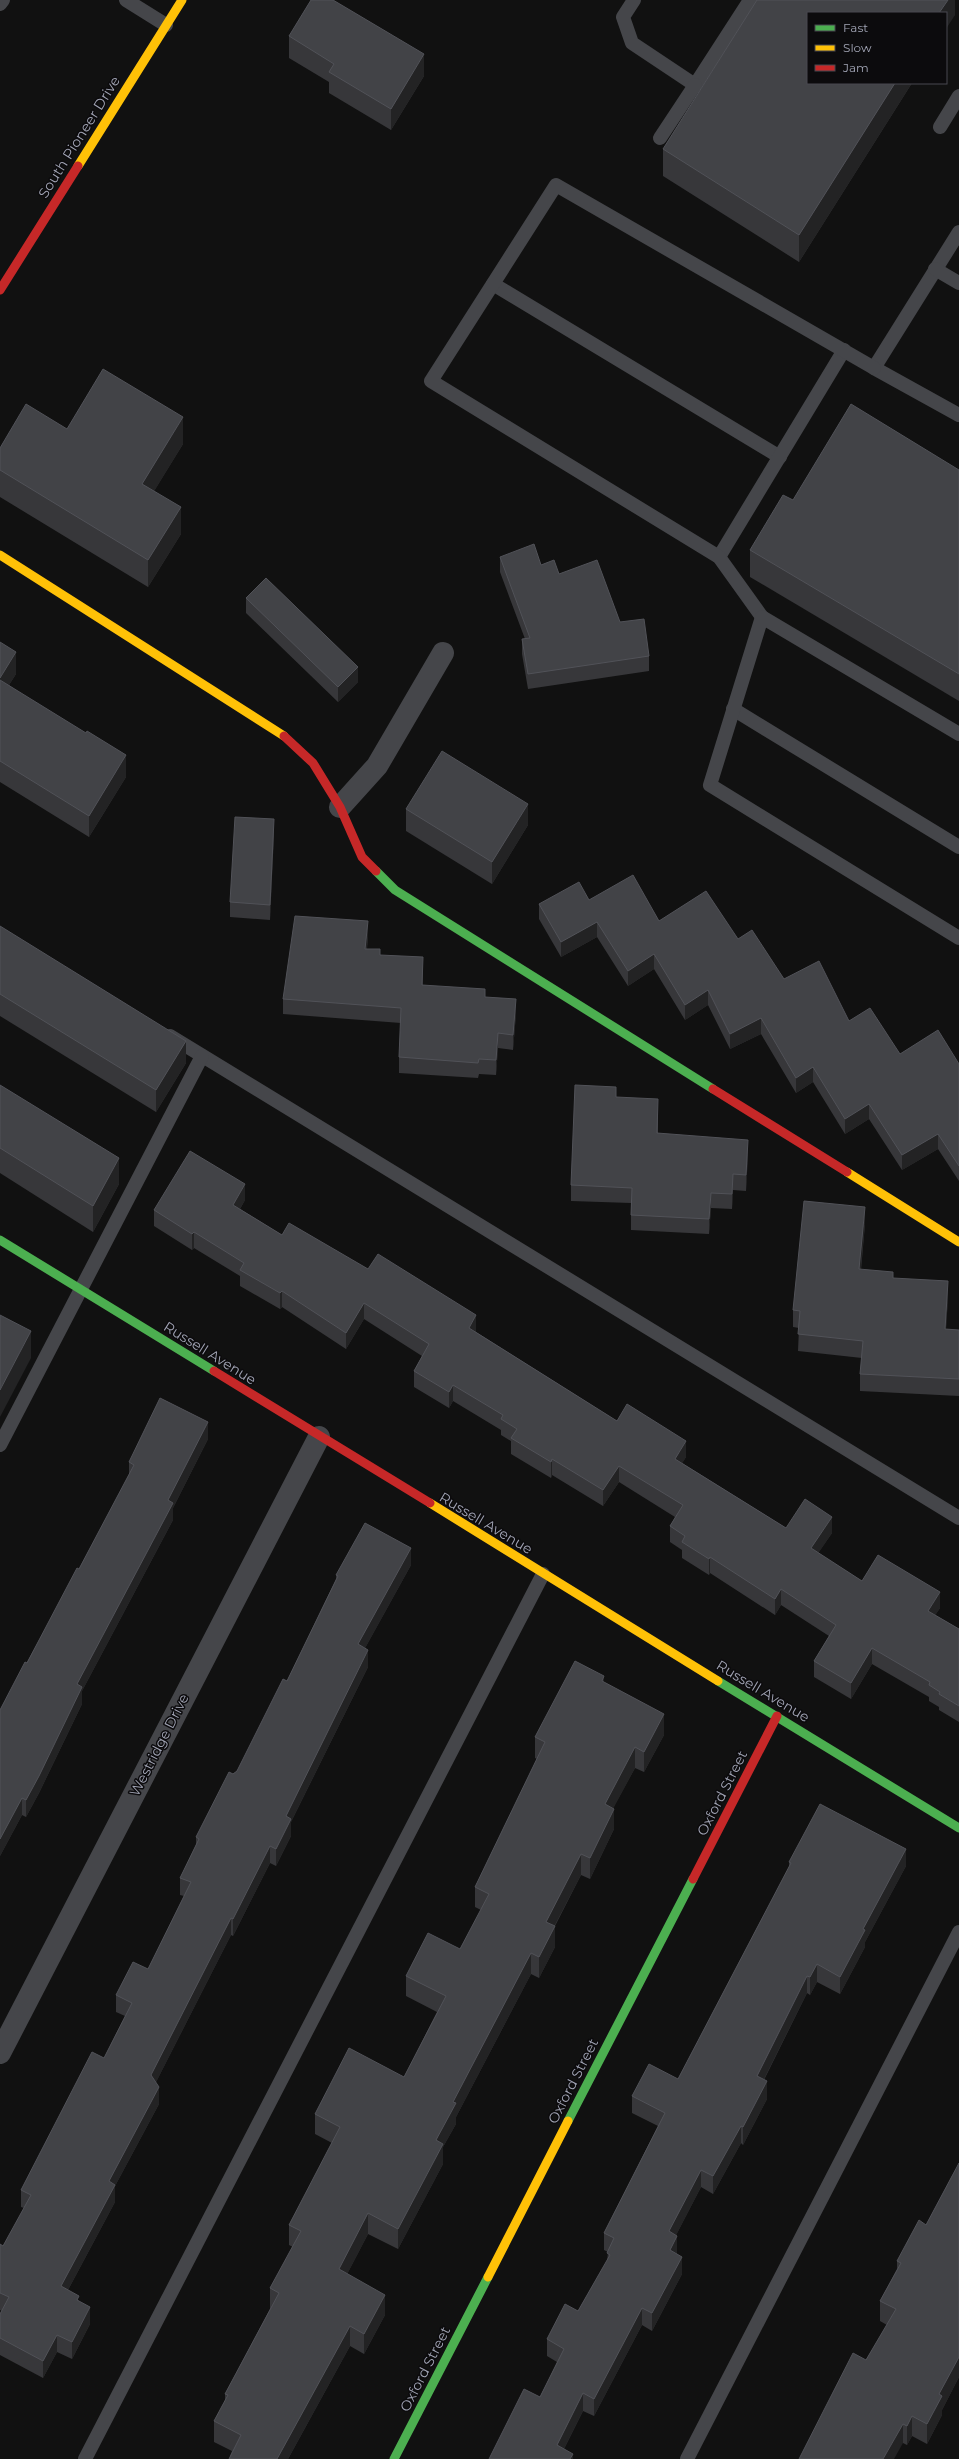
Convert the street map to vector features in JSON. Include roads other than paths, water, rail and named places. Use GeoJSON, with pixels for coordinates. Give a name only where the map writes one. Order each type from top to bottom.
{"type":"FeatureCollection","features":[{"type":"Feature","properties":{"kind":"street","name":"South Pioneer Drive"},"geometry":{"type":"LineString","coordinates":[[0,290],[182,0]]}},
{"type":"Feature","properties":{"kind":"street"},"geometry":{"type":"LineString","coordinates":[[0,555],[280,732],[313,763],[340,807],[362,857],[395,890],[959,1242]]}},
{"type":"Feature","properties":{"kind":"street"},"geometry":{"type":"LineString","coordinates":[[340,807],[377,766],[443,652]]}},
{"type":"Feature","properties":{"kind":"street","name":"Russell Avenue"},"geometry":{"type":"LineString","coordinates":[[0,1240],[319,1437],[959,1828]]}},
{"type":"Feature","properties":{"kind":"street","name":"Westridge Drive"},"geometry":{"type":"LineString","coordinates":[[0,2053],[319,1437]]}},
{"type":"Feature","properties":{"kind":"street","name":"Oxford Street"},"geometry":{"type":"LineString","coordinates":[[394,2459],[777,1716]]}},
{"type":"Feature","properties":{"kind":"lane"},"geometry":{"type":"LineString","coordinates":[[0,4],[3,0]]}},
{"type":"Feature","properties":{"kind":"lane"},"geometry":{"type":"LineString","coordinates":[[126,0],[166,25]]}},
{"type":"Feature","properties":{"kind":"lane"},"geometry":{"type":"LineString","coordinates":[[634,0],[623,17],[632,43],[695,85]]}},
{"type":"Feature","properties":{"kind":"lane"},"geometry":{"type":"LineString","coordinates":[[660,138],[750,0]]}},
{"type":"Feature","properties":{"kind":"lane"},"geometry":{"type":"LineString","coordinates":[[940,127],[959,96]]}},
{"type":"Feature","properties":{"kind":"lane"},"geometry":{"type":"LineString","coordinates":[[959,416],[556,185],[432,381],[720,557],[762,617],[959,734]]}},
{"type":"Feature","properties":{"kind":"lane"},"geometry":{"type":"LineString","coordinates":[[874,368],[959,232]]}},
{"type":"Feature","properties":{"kind":"lane"},"geometry":{"type":"LineString","coordinates":[[935,269],[959,283]]}},
{"type":"Feature","properties":{"kind":"lane"},"geometry":{"type":"LineString","coordinates":[[493,284],[780,456]]}},
{"type":"Feature","properties":{"kind":"lane"},"geometry":{"type":"LineString","coordinates":[[720,557],[844,350]]}},
{"type":"Feature","properties":{"kind":"lane"},"geometry":{"type":"LineString","coordinates":[[762,617],[710,785],[959,938]]}},
{"type":"Feature","properties":{"kind":"lane"},"geometry":{"type":"LineString","coordinates":[[733,709],[959,847]]}},
{"type":"Feature","properties":{"kind":"lane"},"geometry":{"type":"LineString","coordinates":[[161,1031],[959,1518]]}},
{"type":"Feature","properties":{"kind":"lane"},"geometry":{"type":"LineString","coordinates":[[0,1445],[202,1056]]}},
{"type":"Feature","properties":{"kind":"lane"},"geometry":{"type":"LineString","coordinates":[[85,2459],[543,1574]]}},
{"type":"Feature","properties":{"kind":"lane"},"geometry":{"type":"LineString","coordinates":[[688,2459],[959,1932]]}}]}
